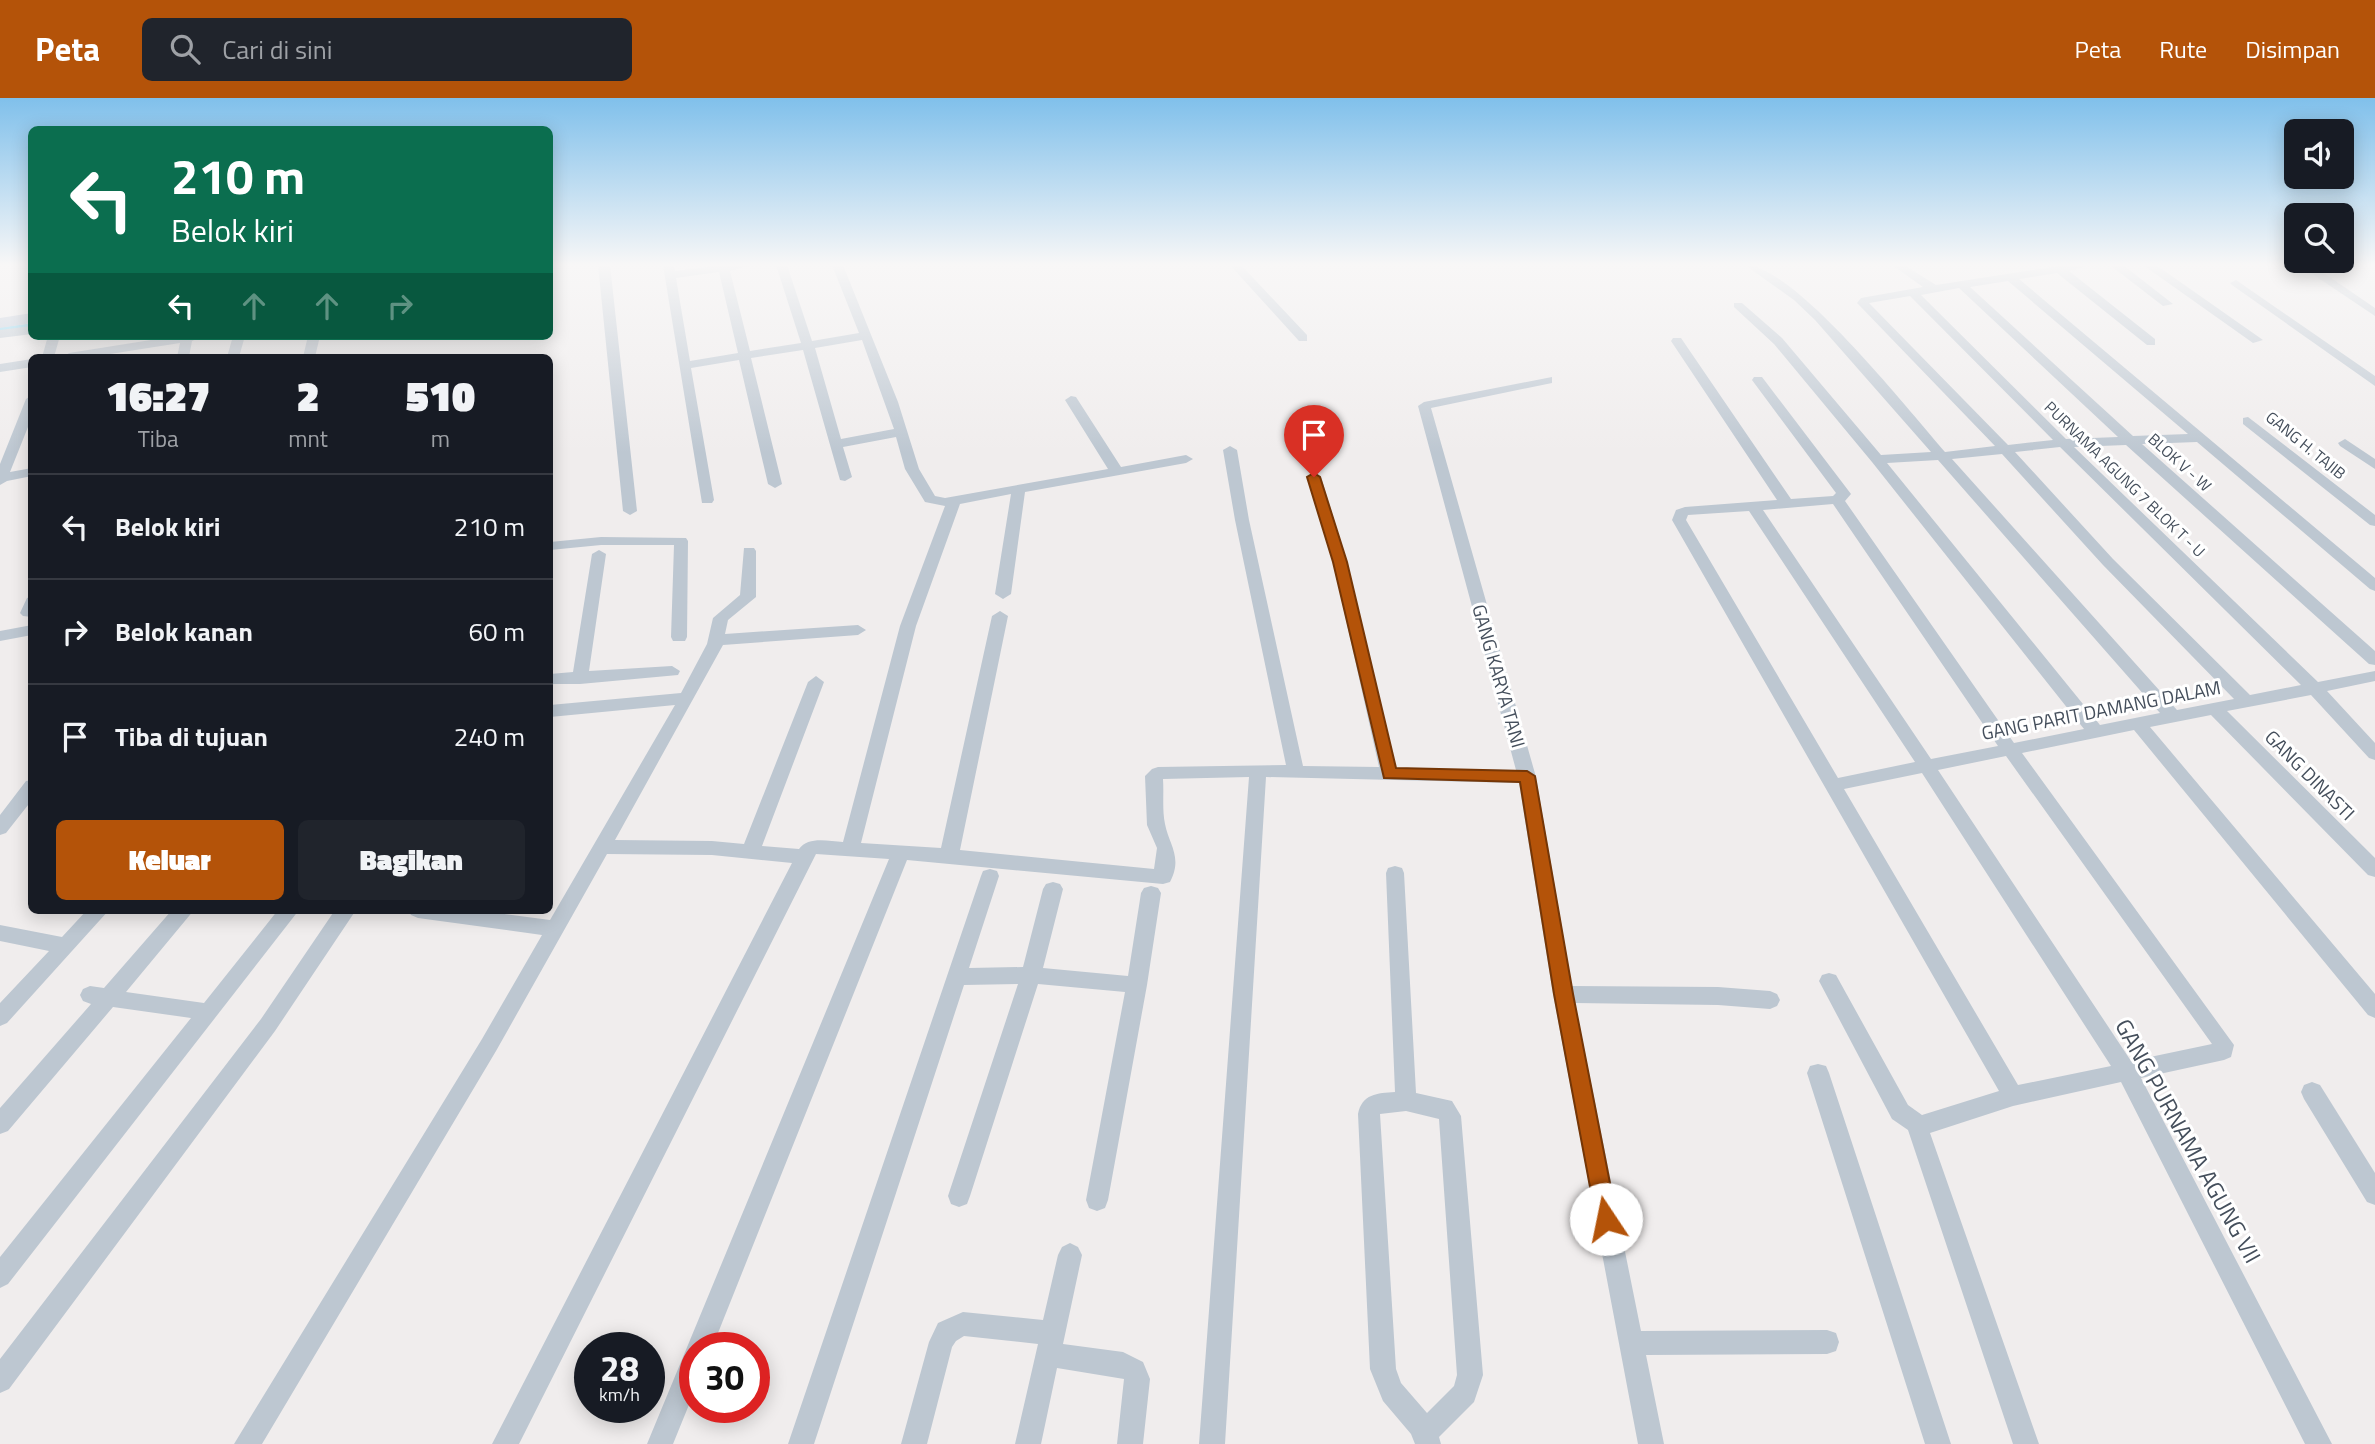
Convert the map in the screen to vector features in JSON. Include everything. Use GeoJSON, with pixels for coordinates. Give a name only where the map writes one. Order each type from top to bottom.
{"type":"FeatureCollection","features":[{"type":"Feature","properties":{"kind":"street"},"geometry":{"type":"LineString","coordinates":[[611,328],[630,511]]}},
{"type":"Feature","properties":{"kind":"street"},"geometry":{"type":"LineString","coordinates":[[680,328],[708,500]]}},
{"type":"Feature","properties":{"kind":"street"},"geometry":{"type":"LineString","coordinates":[[739,328],[775,485]]}},
{"type":"Feature","properties":{"kind":"street"},"geometry":{"type":"LineString","coordinates":[[802,328],[845,477]]}},
{"type":"Feature","properties":{"kind":"street"},"geometry":{"type":"LineString","coordinates":[[862,328],[892,401],[912,469],[930,499],[936,502],[1186,459]]}},
{"type":"Feature","properties":{"kind":"street"},"geometry":{"type":"LineString","coordinates":[[1294,328],[1303,338]]}},
{"type":"Feature","properties":{"kind":"street"},"geometry":{"type":"LineString","coordinates":[[1763,328],[1778,341],[1877,459],[2096,732]]}},
{"type":"Feature","properties":{"kind":"street"},"geometry":{"type":"LineString","coordinates":[[1828,328],[2173,717]]}},
{"type":"Feature","properties":{"kind":"street"},"geometry":{"type":"LineString","coordinates":[[1887,328],[2006,449],[2108,562],[2248,703]]}},
{"type":"Feature","properties":{"kind":"street","name":"PURNAMA AGUNG 7 BLOK T - U"},"geometry":{"type":"LineString","coordinates":[[1948,328],[2315,689],[2375,754]]}},
{"type":"Feature","properties":{"kind":"street","name":"BLOK V - W"},"geometry":{"type":"LineString","coordinates":[[2009,328],[2129,440],[2375,660]]}},
{"type":"Feature","properties":{"kind":"street"},"geometry":{"type":"LineString","coordinates":[[2070,328],[2375,586]]}},
{"type":"Feature","properties":{"kind":"street"},"geometry":{"type":"LineString","coordinates":[[2131,328],[2151,342]]}},
{"type":"Feature","properties":{"kind":"street"},"geometry":{"type":"LineString","coordinates":[[2239,328],[2257,340]]}},
{"type":"Feature","properties":{"kind":"street"},"geometry":{"type":"LineString","coordinates":[[2298,328],[2375,383]]}},
{"type":"Feature","properties":{"kind":"street"},"geometry":{"type":"LineString","coordinates":[[0,334],[28,330]]}},
{"type":"Feature","properties":{"kind":"street"},"geometry":{"type":"LineString","coordinates":[[686,365],[865,336]]}},
{"type":"Feature","properties":{"kind":"street"},"geometry":{"type":"LineString","coordinates":[[112,354],[176,340]]}},
{"type":"Feature","properties":{"kind":"street"},"geometry":{"type":"LineString","coordinates":[[1677,341],[1787,504]]}},
{"type":"Feature","properties":{"kind":"street"},"geometry":{"type":"LineString","coordinates":[[0,368],[28,364]]}},
{"type":"Feature","properties":{"kind":"street","name":"GANG KARYA TANI"},"geometry":{"type":"LineString","coordinates":[[1548,380],[1424,406],[1527,776],[1563,994],[1651,1444]]}},
{"type":"Feature","properties":{"kind":"street"},"geometry":{"type":"LineString","coordinates":[[1758,380],[1844,494],[1837,500],[1685,511],[1681,513],[1679,520],[2013,1096]]}},
{"type":"Feature","properties":{"kind":"street"},"geometry":{"type":"LineString","coordinates":[[1070,400],[1116,470]]}},
{"type":"Feature","properties":{"kind":"street"},"geometry":{"type":"LineString","coordinates":[[0,479],[28,409]]}},
{"type":"Feature","properties":{"kind":"street","name":"GANG H. TAJIB"},"geometry":{"type":"LineString","coordinates":[[2248,421],[2375,522]]}},
{"type":"Feature","properties":{"kind":"street"},"geometry":{"type":"LineString","coordinates":[[835,444],[901,432]]}},
{"type":"Feature","properties":{"kind":"street"},"geometry":{"type":"LineString","coordinates":[[1877,459],[1941,456],[2063,443],[2201,438]]}},
{"type":"Feature","properties":{"kind":"street"},"geometry":{"type":"LineString","coordinates":[[2345,443],[2375,465]]}},
{"type":"Feature","properties":{"kind":"street"},"geometry":{"type":"LineString","coordinates":[[1230,450],[1242,520],[1296,773]]}},
{"type":"Feature","properties":{"kind":"street"},"geometry":{"type":"LineString","coordinates":[[0,479],[28,473]]}},
{"type":"Feature","properties":{"kind":"street"},"geometry":{"type":"LineString","coordinates":[[1314,477],[1340,562],[1389,774]]}},
{"type":"Feature","properties":{"kind":"street"},"geometry":{"type":"LineString","coordinates":[[1003,594],[1020,487]]}},
{"type":"Feature","properties":{"kind":"street"},"geometry":{"type":"LineString","coordinates":[[850,849],[908,626],[954,500]]}},
{"type":"Feature","properties":{"kind":"street"},"geometry":{"type":"LineString","coordinates":[[1837,500],[2009,748],[2224,1045],[2224,1051],[2221,1053],[2013,1096],[1920,1126]]}},
{"type":"Feature","properties":{"kind":"street","name":"GANG PURNAMA AGUNG VII"},"geometry":{"type":"LineString","coordinates":[[1753,506],[2127,1073],[2319,1444]]}},
{"type":"Feature","properties":{"kind":"street"},"geometry":{"type":"LineString","coordinates":[[553,546],[601,541],[681,541],[679,637]]}},
{"type":"Feature","properties":{"kind":"street"},"geometry":{"type":"LineString","coordinates":[[247,1444],[489,1045],[687,698],[716,640],[721,618],[748,597],[749,551]]}},
{"type":"Feature","properties":{"kind":"street"},"geometry":{"type":"LineString","coordinates":[[580,679],[599,554]]}},
{"type":"Feature","properties":{"kind":"street"},"geometry":{"type":"LineString","coordinates":[[949,856],[1000,616]]}},
{"type":"Feature","properties":{"kind":"street"},"geometry":{"type":"LineString","coordinates":[[716,640],[858,630]]}},
{"type":"Feature","properties":{"kind":"street"},"geometry":{"type":"LineString","coordinates":[[0,636],[28,631]]}},
{"type":"Feature","properties":{"kind":"street"},"geometry":{"type":"LineString","coordinates":[[553,679],[672,671]]}},
{"type":"Feature","properties":{"kind":"street","name":"GANG PARIT DAMANG DALAM"},"geometry":{"type":"LineString","coordinates":[[1834,785],[2375,677]]}},
{"type":"Feature","properties":{"kind":"street"},"geometry":{"type":"LineString","coordinates":[[750,852],[816,682]]}},
{"type":"Feature","properties":{"kind":"street"},"geometry":{"type":"LineString","coordinates":[[553,711],[687,698]]}},
{"type":"Feature","properties":{"kind":"street","name":"GANG DINASTI"},"geometry":{"type":"LineString","coordinates":[[2216,709],[2375,870]]}},
{"type":"Feature","properties":{"kind":"street"},"geometry":{"type":"LineString","coordinates":[[2139,725],[2375,1009]]}},
{"type":"Feature","properties":{"kind":"street"},"geometry":{"type":"LineString","coordinates":[[505,1444],[804,857],[814,847],[949,856],[1163,877],[1166,848],[1155,816],[1156,774],[1258,771],[1527,776]]}},
{"type":"Feature","properties":{"kind":"street"},"geometry":{"type":"LineString","coordinates":[[1212,1444],[1258,771]]}},
{"type":"Feature","properties":{"kind":"street"},"geometry":{"type":"LineString","coordinates":[[0,828],[28,791]]}},
{"type":"Feature","properties":{"kind":"street"},"geometry":{"type":"LineString","coordinates":[[602,847],[712,848],[804,857]]}},
{"type":"Feature","properties":{"kind":"street"},"geometry":{"type":"LineString","coordinates":[[706,1332],[901,852]]}},
{"type":"Feature","properties":{"kind":"street"},"geometry":{"type":"LineString","coordinates":[[1395,873],[1406,1101]]}},
{"type":"Feature","properties":{"kind":"street"},"geometry":{"type":"LineString","coordinates":[[800,1444],[990,876]]}},
{"type":"Feature","properties":{"kind":"street"},"geometry":{"type":"LineString","coordinates":[[960,1196],[1031,975],[1054,889]]}},
{"type":"Feature","properties":{"kind":"street"},"geometry":{"type":"LineString","coordinates":[[1097,1200],[1137,985],[1151,893]]}},
{"type":"Feature","properties":{"kind":"street"},"geometry":{"type":"LineString","coordinates":[[0,1017],[95,914]]}},
{"type":"Feature","properties":{"kind":"street"},"geometry":{"type":"LineString","coordinates":[[0,1124],[99,997],[180,914]]}},
{"type":"Feature","properties":{"kind":"street"},"geometry":{"type":"LineString","coordinates":[[0,1276],[286,914]]}},
{"type":"Feature","properties":{"kind":"street"},"geometry":{"type":"LineString","coordinates":[[0,1380],[268,1025],[343,914]]}},
{"type":"Feature","properties":{"kind":"street"},"geometry":{"type":"LineString","coordinates":[[447,914],[555,929]]}},
{"type":"Feature","properties":{"kind":"street"},"geometry":{"type":"LineString","coordinates":[[0,933],[67,946]]}},
{"type":"Feature","properties":{"kind":"street"},"geometry":{"type":"LineString","coordinates":[[957,977],[1031,975],[1137,985]]}},
{"type":"Feature","properties":{"kind":"street"},"geometry":{"type":"LineString","coordinates":[[1829,981],[1900,1112],[1920,1126]]}},
{"type":"Feature","properties":{"kind":"street"},"geometry":{"type":"LineString","coordinates":[[1563,994],[1718,996],[1770,1000]]}},
{"type":"Feature","properties":{"kind":"street"},"geometry":{"type":"LineString","coordinates":[[99,997],[208,1012]]}},
{"type":"Feature","properties":{"kind":"street"},"geometry":{"type":"LineString","coordinates":[[1818,1073],[1938,1444]]}},
{"type":"Feature","properties":{"kind":"street"},"geometry":{"type":"LineString","coordinates":[[2312,1092],[2375,1194]]}},
{"type":"Feature","properties":{"kind":"street"},"geometry":{"type":"LineString","coordinates":[[1406,1101],[1444,1108],[1450,1116],[1470,1376],[1465,1393],[1428,1437],[1391,1394],[1383,1369],[1369,1114],[1370,1108],[1377,1103],[1406,1101]]}},
{"type":"Feature","properties":{"kind":"street"},"geometry":{"type":"LineString","coordinates":[[1920,1126],[1919,1135],[2026,1444]]}},
{"type":"Feature","properties":{"kind":"street"},"geometry":{"type":"LineString","coordinates":[[1028,1444],[1070,1255]]}},
{"type":"Feature","properties":{"kind":"street"},"geometry":{"type":"LineString","coordinates":[[914,1444],[941,1342],[947,1332],[963,1324],[1050,1343],[1123,1365],[1134,1371],[1137,1379],[1130,1444]]}},
{"type":"Feature","properties":{"kind":"street"},"geometry":{"type":"LineString","coordinates":[[1630,1343],[1827,1342]]}},
{"type":"Feature","properties":{"kind":"street"},"geometry":{"type":"LineString","coordinates":[[660,1444],[679,1397]]}},
{"type":"Feature","properties":{"kind":"waterway"},"geometry":{"type":"LineString","coordinates":[[0,329],[9,328]]}},
{"type":"Feature","properties":{"kind":"route"},"geometry":{"type":"LineString","coordinates":[[1314,477],[1340,562],[1389,774],[1527,776],[1545,869],[1563,994],[1606,1219]]}}]}
